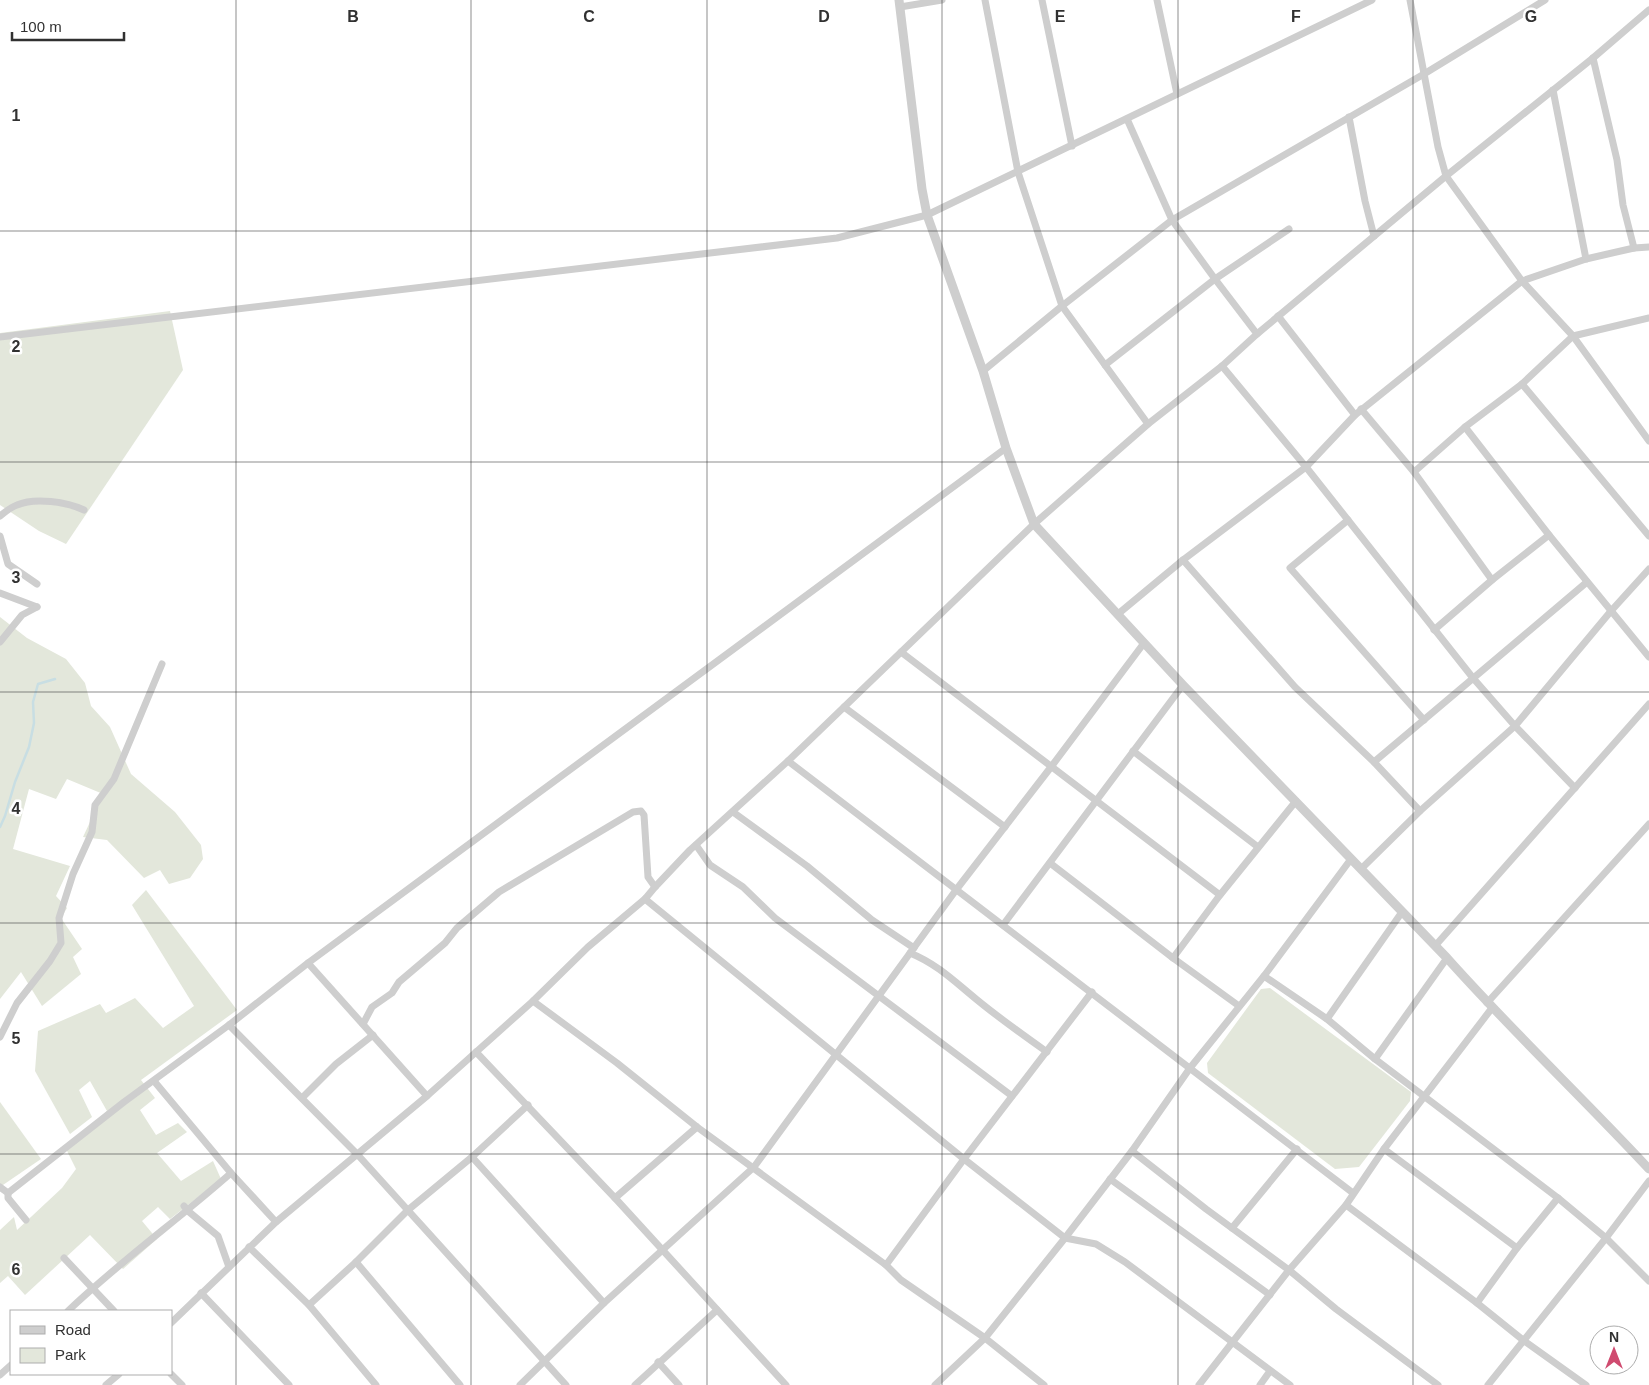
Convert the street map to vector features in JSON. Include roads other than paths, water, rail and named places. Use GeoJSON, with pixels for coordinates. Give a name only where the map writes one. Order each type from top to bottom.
{"type":"FeatureCollection","features":[{"type":"Feature","properties":{"kind":"street"},"geometry":{"type":"LineString","coordinates":[[942,0],[900,3],[922,189],[927,216],[983,371],[1006,448],[1034,524],[1183,685],[1649,1169]]}},
{"type":"Feature","properties":{"kind":"street"},"geometry":{"type":"LineString","coordinates":[[985,0],[1018,172],[1062,306],[1148,424]]}},
{"type":"Feature","properties":{"kind":"street"},"geometry":{"type":"LineString","coordinates":[[1042,0],[1072,146]]}},
{"type":"Feature","properties":{"kind":"street"},"geometry":{"type":"LineString","coordinates":[[1157,0],[1177,94]]}},
{"type":"Feature","properties":{"kind":"street"},"geometry":{"type":"LineString","coordinates":[[0,337],[836,238],[927,216],[1372,0]]}},
{"type":"Feature","properties":{"kind":"street"},"geometry":{"type":"LineString","coordinates":[[1410,0],[1438,147],[1446,176],[1522,281],[1573,336],[1649,441]]}},
{"type":"Feature","properties":{"kind":"street"},"geometry":{"type":"LineString","coordinates":[[983,371],[1172,220],[1424,74],[1545,0]]}},
{"type":"Feature","properties":{"kind":"street"},"geometry":{"type":"LineString","coordinates":[[172,1322],[276,1222],[426,1096],[534,1001],[588,947],[645,899],[696,845],[788,761],[1034,524],[1148,424],[1222,366],[1278,316],[1649,10]]}},
{"type":"Feature","properties":{"kind":"street"},"geometry":{"type":"LineString","coordinates":[[1593,58],[1617,160],[1623,205],[1634,248]]}},
{"type":"Feature","properties":{"kind":"street"},"geometry":{"type":"LineString","coordinates":[[1553,90],[1586,259]]}},
{"type":"Feature","properties":{"kind":"street"},"geometry":{"type":"LineString","coordinates":[[1349,117],[1365,201],[1374,236]]}},
{"type":"Feature","properties":{"kind":"street"},"geometry":{"type":"LineString","coordinates":[[1127,119],[1172,220],[1257,334]]}},
{"type":"Feature","properties":{"kind":"street"},"geometry":{"type":"LineString","coordinates":[[1105,365],[1215,279],[1289,230]]}},
{"type":"Feature","properties":{"kind":"street"},"geometry":{"type":"LineString","coordinates":[[1118,614],[1183,560],[1306,467],[1354,415],[1522,281],[1586,259],[1634,248],[1649,247]]}},
{"type":"Feature","properties":{"kind":"street"},"geometry":{"type":"LineString","coordinates":[[1278,316],[1354,415]]}},
{"type":"Feature","properties":{"kind":"street"},"geometry":{"type":"LineString","coordinates":[[1414,472],[1465,427],[1522,384],[1573,336],[1649,318]]}},
{"type":"Feature","properties":{"kind":"street"},"geometry":{"type":"LineString","coordinates":[[1222,366],[1306,467],[1473,678],[1515,726],[1574,788]]}},
{"type":"Feature","properties":{"kind":"street"},"geometry":{"type":"LineString","coordinates":[[1522,384],[1649,536]]}},
{"type":"Feature","properties":{"kind":"street"},"geometry":{"type":"LineString","coordinates":[[1361,409],[1414,472],[1492,580]]}},
{"type":"Feature","properties":{"kind":"street"},"geometry":{"type":"LineString","coordinates":[[1465,427],[1549,535],[1649,657]]}},
{"type":"Feature","properties":{"kind":"street"},"geometry":{"type":"LineString","coordinates":[[8,1193],[124,1102],[229,1025],[308,963],[1006,448]]}},
{"type":"Feature","properties":{"kind":"street"},"geometry":{"type":"LineString","coordinates":[[0,516],[17,505],[31,502],[71,504],[84,510]]}},
{"type":"Feature","properties":{"kind":"street"},"geometry":{"type":"LineString","coordinates":[[1348,520],[1290,568],[1424,720]]}},
{"type":"Feature","properties":{"kind":"street"},"geometry":{"type":"LineString","coordinates":[[1434,630],[1492,580],[1549,535]]}},
{"type":"Feature","properties":{"kind":"street"},"geometry":{"type":"LineString","coordinates":[[0,536],[8,564],[37,584]]}},
{"type":"Feature","properties":{"kind":"street"},"geometry":{"type":"LineString","coordinates":[[1183,560],[1295,688],[1374,762],[1420,811]]}},
{"type":"Feature","properties":{"kind":"street"},"geometry":{"type":"LineString","coordinates":[[1361,869],[1420,811],[1515,726],[1611,611],[1649,569]]}},
{"type":"Feature","properties":{"kind":"street"},"geometry":{"type":"LineString","coordinates":[[1374,762],[1587,582]]}},
{"type":"Feature","properties":{"kind":"street"},"geometry":{"type":"LineString","coordinates":[[0,593],[37,607],[22,615],[0,642]]}},
{"type":"Feature","properties":{"kind":"street"},"geometry":{"type":"LineString","coordinates":[[520,1385],[604,1303],[754,1167],[956,890],[1144,643]]}},
{"type":"Feature","properties":{"kind":"street"},"geometry":{"type":"LineString","coordinates":[[901,652],[1220,895]]}},
{"type":"Feature","properties":{"kind":"street"},"geometry":{"type":"LineString","coordinates":[[0,1037],[17,1003],[50,961],[61,943],[59,918],[73,874],[92,832],[95,805],[114,779],[162,664]]}},
{"type":"Feature","properties":{"kind":"street"},"geometry":{"type":"LineString","coordinates":[[1002,925],[1183,685]]}},
{"type":"Feature","properties":{"kind":"street"},"geometry":{"type":"LineString","coordinates":[[1435,946],[1649,704]]}},
{"type":"Feature","properties":{"kind":"street"},"geometry":{"type":"LineString","coordinates":[[844,707],[1005,827]]}},
{"type":"Feature","properties":{"kind":"street"},"geometry":{"type":"LineString","coordinates":[[1133,751],[1258,847]]}},
{"type":"Feature","properties":{"kind":"street"},"geometry":{"type":"LineString","coordinates":[[788,761],[1353,1193]]}},
{"type":"Feature","properties":{"kind":"street"},"geometry":{"type":"LineString","coordinates":[[1173,958],[1220,895],[1296,801]]}},
{"type":"Feature","properties":{"kind":"street"},"geometry":{"type":"LineString","coordinates":[[363,1024],[372,1007],[392,994],[399,982],[445,943],[457,928],[500,892],[633,812],[641,812],[644,815],[648,877],[655,887]]}},
{"type":"Feature","properties":{"kind":"street"},"geometry":{"type":"LineString","coordinates":[[733,812],[807,866],[872,920],[950,976],[976,999],[1047,1052]]}},
{"type":"Feature","properties":{"kind":"street"},"geometry":{"type":"LineString","coordinates":[[1199,1385],[1289,1270],[1346,1205],[1384,1149],[1426,1097],[1490,1006],[1649,824]]}},
{"type":"Feature","properties":{"kind":"street"},"geometry":{"type":"LineString","coordinates":[[696,845],[710,864],[743,887],[775,918],[1012,1096]]}},
{"type":"Feature","properties":{"kind":"street"},"geometry":{"type":"LineString","coordinates":[[935,1385],[985,1338],[1065,1238],[1132,1151],[1190,1068],[1264,976],[1351,859]]}},
{"type":"Feature","properties":{"kind":"street"},"geometry":{"type":"LineString","coordinates":[[1050,863],[1173,958],[1239,1006]]}},
{"type":"Feature","properties":{"kind":"street"},"geometry":{"type":"LineString","coordinates":[[645,899],[964,1159],[1065,1238],[1096,1244],[1125,1262],[1290,1385]]}},
{"type":"Feature","properties":{"kind":"street"},"geometry":{"type":"LineString","coordinates":[[1327,1020],[1402,912]]}},
{"type":"Feature","properties":{"kind":"street"},"geometry":{"type":"LineString","coordinates":[[1374,1059],[1447,958]]}},
{"type":"Feature","properties":{"kind":"street"},"geometry":{"type":"LineString","coordinates":[[308,963],[426,1096]]}},
{"type":"Feature","properties":{"kind":"street"},"geometry":{"type":"LineString","coordinates":[[1264,976],[1327,1020],[1374,1059],[1558,1198],[1606,1238],[1649,1281]]}},
{"type":"Feature","properties":{"kind":"street"},"geometry":{"type":"LineString","coordinates":[[886,1265],[964,1159],[1092,992]]}},
{"type":"Feature","properties":{"kind":"street"},"geometry":{"type":"LineString","coordinates":[[534,1001],[698,1127],[886,1265],[901,1280],[985,1338],[1044,1385]]}},
{"type":"Feature","properties":{"kind":"street"},"geometry":{"type":"LineString","coordinates":[[229,1025],[358,1154],[566,1385]]}},
{"type":"Feature","properties":{"kind":"street"},"geometry":{"type":"LineString","coordinates":[[302,1098],[336,1064],[373,1035]]}},
{"type":"Feature","properties":{"kind":"street"},"geometry":{"type":"LineString","coordinates":[[476,1052],[615,1198],[786,1385]]}},
{"type":"Feature","properties":{"kind":"street"},"geometry":{"type":"LineString","coordinates":[[154,1081],[231,1173],[276,1222]]}},
{"type":"Feature","properties":{"kind":"street"},"geometry":{"type":"LineString","coordinates":[[309,1305],[356,1262],[408,1210],[472,1157],[528,1105]]}},
{"type":"Feature","properties":{"kind":"street"},"geometry":{"type":"LineString","coordinates":[[615,1198],[698,1127]]}},
{"type":"Feature","properties":{"kind":"street"},"geometry":{"type":"LineString","coordinates":[[1232,1228],[1297,1149]]}},
{"type":"Feature","properties":{"kind":"street"},"geometry":{"type":"LineString","coordinates":[[1384,1149],[1517,1248]]}},
{"type":"Feature","properties":{"kind":"street"},"geometry":{"type":"LineString","coordinates":[[1132,1151],[1289,1270],[1336,1309],[1438,1385]]}},
{"type":"Feature","properties":{"kind":"street"},"geometry":{"type":"LineString","coordinates":[[472,1157],[604,1303]]}},
{"type":"Feature","properties":{"kind":"street"},"geometry":{"type":"LineString","coordinates":[[69,1310],[186,1208],[231,1173]]}},
{"type":"Feature","properties":{"kind":"street"},"geometry":{"type":"LineString","coordinates":[[1110,1179],[1270,1295]]}},
{"type":"Feature","properties":{"kind":"street"},"geometry":{"type":"LineString","coordinates":[[1488,1385],[1606,1238],[1649,1181]]}},
{"type":"Feature","properties":{"kind":"street"},"geometry":{"type":"LineString","coordinates":[[0,1187],[8,1193],[8,1198],[26,1220]]}},
{"type":"Feature","properties":{"kind":"street"},"geometry":{"type":"LineString","coordinates":[[1478,1303],[1517,1248],[1558,1198]]}},
{"type":"Feature","properties":{"kind":"street"},"geometry":{"type":"LineString","coordinates":[[1346,1205],[1478,1303],[1523,1340],[1586,1385]]}},
{"type":"Feature","properties":{"kind":"street"},"geometry":{"type":"LineString","coordinates":[[186,1208],[218,1236],[228,1267]]}},
{"type":"Feature","properties":{"kind":"street"},"geometry":{"type":"LineString","coordinates":[[249,1247],[309,1305],[376,1385]]}},
{"type":"Feature","properties":{"kind":"street"},"geometry":{"type":"LineString","coordinates":[[64,1258],[113,1310]]}},
{"type":"Feature","properties":{"kind":"street"},"geometry":{"type":"LineString","coordinates":[[356,1262],[460,1385]]}},
{"type":"Feature","properties":{"kind":"street"},"geometry":{"type":"LineString","coordinates":[[201,1293],[289,1385]]}},
{"type":"Feature","properties":{"kind":"street"},"geometry":{"type":"LineString","coordinates":[[635,1385],[716,1310]]}},
{"type":"Feature","properties":{"kind":"street"},"geometry":{"type":"LineString","coordinates":[[658,1362],[679,1385]]}},
{"type":"Feature","properties":{"kind":"street"},"geometry":{"type":"LineString","coordinates":[[0,1375],[10,1366]]}},
{"type":"Feature","properties":{"kind":"street"},"geometry":{"type":"LineString","coordinates":[[1260,1385],[1270,1371]]}},
{"type":"Feature","properties":{"kind":"street"},"geometry":{"type":"LineString","coordinates":[[106,1385],[117,1375]]}},
{"type":"Feature","properties":{"kind":"street"},"geometry":{"type":"LineString","coordinates":[[172,1375],[182,1385]]}},
{"type":"Feature","properties":{"kind":"waterway"},"geometry":{"type":"LineString","coordinates":[[0,827],[29,747],[34,723],[33,702],[38,684],[55,679]]}}]}
